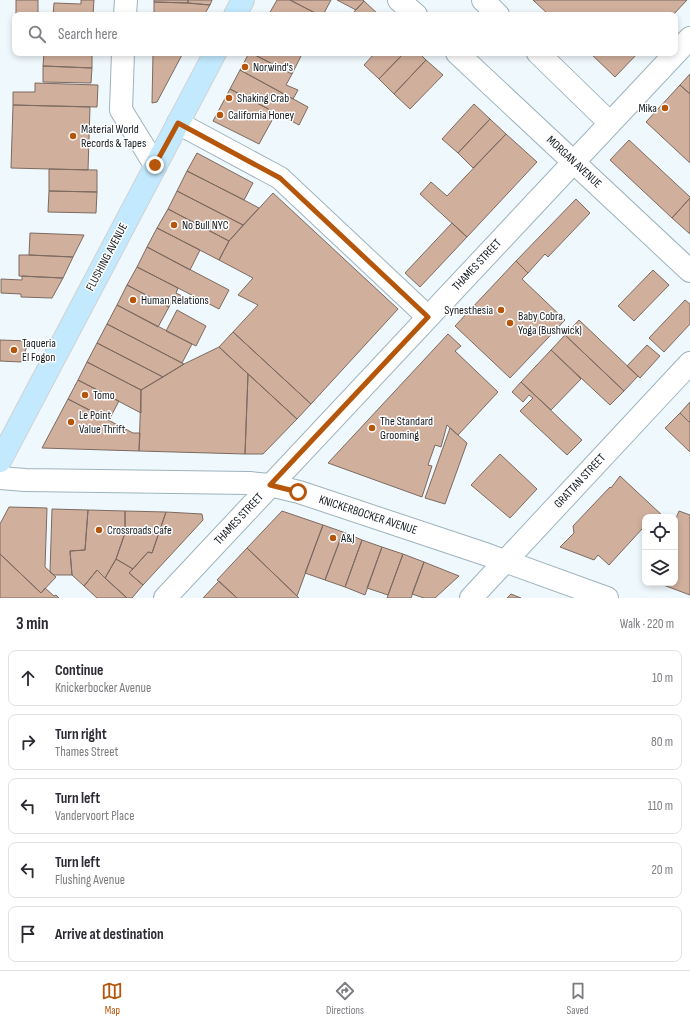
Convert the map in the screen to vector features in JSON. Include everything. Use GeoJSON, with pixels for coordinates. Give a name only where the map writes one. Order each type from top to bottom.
{"type":"FeatureCollection","features":[{"type":"Feature","properties":{"kind":"main road"},"geometry":{"type":"LineString","coordinates":[[237,12],[243,0]]}},
{"type":"Feature","properties":{"kind":"main road","name":"FLUSHING AVENUE"},"geometry":{"type":"LineString","coordinates":[[0,461],[7,435],[213,56]]}},
{"type":"Feature","properties":{"kind":"street"},"geometry":{"type":"LineString","coordinates":[[125,12],[126,0]]}},
{"type":"Feature","properties":{"kind":"street"},"geometry":{"type":"LineString","coordinates":[[483,0],[495,12]]}},
{"type":"Feature","properties":{"kind":"street","name":"THAMES STREET"},"geometry":{"type":"LineString","coordinates":[[678,51],[690,38]]}},
{"type":"Feature","properties":{"kind":"street"},"geometry":{"type":"LineString","coordinates":[[124,56],[121,110],[155,165]]}},
{"type":"Feature","properties":{"kind":"street","name":"MORGAN AVENUE"},"geometry":{"type":"LineString","coordinates":[[460,56],[690,271]]}},
{"type":"Feature","properties":{"kind":"street"},"geometry":{"type":"LineString","coordinates":[[541,56],[610,123]]}},
{"type":"Feature","properties":{"kind":"street","name":"THAMES STREET"},"geometry":{"type":"LineString","coordinates":[[166,598],[270,485],[673,56]]}},
{"type":"Feature","properties":{"kind":"street"},"geometry":{"type":"LineString","coordinates":[[178,123],[280,178],[428,317]]}},
{"type":"Feature","properties":{"kind":"street","name":"GRATTAN STREET"},"geometry":{"type":"LineString","coordinates":[[471,598],[690,363]]}},
{"type":"Feature","properties":{"kind":"street","name":"KNICKERBOCKER AVENUE"},"geometry":{"type":"LineString","coordinates":[[0,478],[32,480],[249,483],[270,485],[298,492],[506,561],[607,598]]}},
{"type":"Feature","properties":{"kind":"building"},"geometry":{"type":"Polygon","coordinates":[[[16,0],[38,0],[38,12],[16,12],[16,0]]]}},
{"type":"Feature","properties":{"kind":"building"},"geometry":{"type":"Polygon","coordinates":[[[81,0],[94,0],[93,12],[53,12],[54,3],[81,4],[81,0]]]}},
{"type":"Feature","properties":{"kind":"building"},"geometry":{"type":"Polygon","coordinates":[[[154,0],[188,0],[188,3],[154,2],[154,0]]]}},
{"type":"Feature","properties":{"kind":"building"},"geometry":{"type":"Polygon","coordinates":[[[188,0],[212,0],[210,5],[188,3],[188,0]]]}},
{"type":"Feature","properties":{"kind":"building"},"geometry":{"type":"Polygon","coordinates":[[[277,0],[290,0],[313,12],[270,12],[277,0]]]}},
{"type":"Feature","properties":{"kind":"building"},"geometry":{"type":"Polygon","coordinates":[[[290,0],[331,0],[325,12],[313,12],[290,0]]]}},
{"type":"Feature","properties":{"kind":"building"},"geometry":{"type":"Polygon","coordinates":[[[337,0],[363,0],[364,1],[356,10],[337,0]]]}},
{"type":"Feature","properties":{"kind":"building"},"geometry":{"type":"Polygon","coordinates":[[[533,0],[687,0],[676,12],[546,12],[533,0]]]}},
{"type":"Feature","properties":{"kind":"building"},"geometry":{"type":"Polygon","coordinates":[[[364,1],[376,12],[354,12],[364,1]]]}},
{"type":"Feature","properties":{"kind":"building"},"geometry":{"type":"Polygon","coordinates":[[[154,2],[210,5],[206,12],[154,12],[154,2]]]}},
{"type":"Feature","properties":{"kind":"building"},"geometry":{"type":"Polygon","coordinates":[[[44,56],[92,56],[92,68],[43,66],[44,56]]]}},
{"type":"Feature","properties":{"kind":"building"},"geometry":{"type":"Polygon","coordinates":[[[153,56],[181,56],[157,102],[152,103],[153,56]]]}},
{"type":"Feature","properties":{"kind":"building"},"geometry":{"type":"Polygon","coordinates":[[[247,56],[257,56],[292,74],[286,85],[298,90],[293,99],[240,70],[247,56]]]}},
{"type":"Feature","properties":{"kind":"building"},"geometry":{"type":"Polygon","coordinates":[[[257,56],[301,56],[292,74],[257,56]]]}},
{"type":"Feature","properties":{"kind":"building"},"geometry":{"type":"Polygon","coordinates":[[[372,56],[401,56],[379,79],[364,65],[372,56]]]}},
{"type":"Feature","properties":{"kind":"building"},"geometry":{"type":"Polygon","coordinates":[[[401,56],[422,56],[426,60],[394,94],[379,79],[401,56]]]}},
{"type":"Feature","properties":{"kind":"building"},"geometry":{"type":"Polygon","coordinates":[[[593,56],[635,56],[615,77],[593,56]]]}},
{"type":"Feature","properties":{"kind":"building"},"geometry":{"type":"Polygon","coordinates":[[[426,60],[443,75],[410,109],[394,94],[426,60]]]}},
{"type":"Feature","properties":{"kind":"building"},"geometry":{"type":"Polygon","coordinates":[[[43,66],[92,68],[91,83],[43,82],[43,66]]]}},
{"type":"Feature","properties":{"kind":"building"},"geometry":{"type":"Polygon","coordinates":[[[240,70],[308,107],[299,125],[230,89],[240,70]]]}},
{"type":"Feature","properties":{"kind":"building"},"geometry":{"type":"Polygon","coordinates":[[[690,74],[690,94],[680,85],[690,74]]]}},
{"type":"Feature","properties":{"kind":"building"},"geometry":{"type":"Polygon","coordinates":[[[35,83],[98,85],[97,107],[13,105],[13,92],[35,92],[35,83]]]}},
{"type":"Feature","properties":{"kind":"building"},"geometry":{"type":"Polygon","coordinates":[[[680,85],[690,94],[690,163],[646,122],[680,85]]]}},
{"type":"Feature","properties":{"kind":"building"},"geometry":{"type":"Polygon","coordinates":[[[230,89],[276,113],[259,144],[213,121],[230,89]]]}},
{"type":"Feature","properties":{"kind":"building"},"geometry":{"type":"Polygon","coordinates":[[[474,104],[490,119],[458,153],[442,139],[474,104]]]}},
{"type":"Feature","properties":{"kind":"building"},"geometry":{"type":"Polygon","coordinates":[[[13,105],[90,107],[88,170],[11,168],[13,105]]]}},
{"type":"Feature","properties":{"kind":"building"},"geometry":{"type":"Polygon","coordinates":[[[490,119],[506,134],[473,168],[458,153],[490,119]]]}},
{"type":"Feature","properties":{"kind":"building"},"geometry":{"type":"Polygon","coordinates":[[[506,134],[537,162],[467,237],[420,194],[431,182],[447,196],[506,134]]]}},
{"type":"Feature","properties":{"kind":"building"},"geometry":{"type":"Polygon","coordinates":[[[629,140],[690,197],[672,218],[610,160],[629,140]]]}},
{"type":"Feature","properties":{"kind":"building"},"geometry":{"type":"Polygon","coordinates":[[[197,153],[253,183],[244,200],[187,171],[197,153]]]}},
{"type":"Feature","properties":{"kind":"building"},"geometry":{"type":"Polygon","coordinates":[[[49,169],[97,170],[97,192],[49,191],[49,169]]]}},
{"type":"Feature","properties":{"kind":"building"},"geometry":{"type":"Polygon","coordinates":[[[187,171],[259,208],[243,225],[177,191],[187,171]]]}},
{"type":"Feature","properties":{"kind":"building"},"geometry":{"type":"Polygon","coordinates":[[[49,191],[97,192],[96,213],[48,212],[49,191]]]}},
{"type":"Feature","properties":{"kind":"building"},"geometry":{"type":"Polygon","coordinates":[[[177,191],[243,225],[229,241],[168,209],[177,191]]]}},
{"type":"Feature","properties":{"kind":"building"},"geometry":{"type":"Polygon","coordinates":[[[273,193],[398,309],[311,404],[233,332],[258,305],[238,295],[253,278],[219,260],[229,241],[273,193]]]}},
{"type":"Feature","properties":{"kind":"building"},"geometry":{"type":"Polygon","coordinates":[[[690,198],[690,234],[672,218],[690,198]]]}},
{"type":"Feature","properties":{"kind":"building"},"geometry":{"type":"Polygon","coordinates":[[[576,199],[590,213],[548,257],[545,254],[528,273],[516,261],[576,199]]]}},
{"type":"Feature","properties":{"kind":"building"},"geometry":{"type":"Polygon","coordinates":[[[168,209],[229,241],[219,260],[157,228],[168,209]]]}},
{"type":"Feature","properties":{"kind":"building"},"geometry":{"type":"Polygon","coordinates":[[[452,223],[467,237],[420,287],[405,273],[452,223]]]}},
{"type":"Feature","properties":{"kind":"building"},"geometry":{"type":"Polygon","coordinates":[[[157,228],[200,250],[190,270],[147,247],[157,228]]]}},
{"type":"Feature","properties":{"kind":"building"},"geometry":{"type":"Polygon","coordinates":[[[30,233],[84,235],[73,257],[29,255],[30,233]]]}},
{"type":"Feature","properties":{"kind":"building"},"geometry":{"type":"Polygon","coordinates":[[[147,247],[229,290],[219,309],[137,267],[147,247]]]}},
{"type":"Feature","properties":{"kind":"building"},"geometry":{"type":"Polygon","coordinates":[[[19,255],[73,257],[63,278],[19,276],[19,255]]]}},
{"type":"Feature","properties":{"kind":"building"},"geometry":{"type":"Polygon","coordinates":[[[516,261],[528,273],[522,279],[565,320],[510,378],[455,326],[516,261]]]}},
{"type":"Feature","properties":{"kind":"building"},"geometry":{"type":"Polygon","coordinates":[[[137,267],[178,288],[176,293],[182,296],[177,305],[171,302],[169,307],[127,285],[137,267]]]}},
{"type":"Feature","properties":{"kind":"building"},"geometry":{"type":"Polygon","coordinates":[[[653,270],[669,285],[634,321],[618,306],[653,270]]]}},
{"type":"Feature","properties":{"kind":"building"},"geometry":{"type":"Polygon","coordinates":[[[22,276],[63,278],[52,298],[21,297],[21,294],[1,293],[1,279],[22,280],[22,276]]]}},
{"type":"Feature","properties":{"kind":"building"},"geometry":{"type":"Polygon","coordinates":[[[127,285],[169,307],[158,327],[117,305],[127,285]]]}},
{"type":"Feature","properties":{"kind":"building"},"geometry":{"type":"Polygon","coordinates":[[[685,300],[690,304],[690,324],[664,352],[649,338],[685,300]]]}},
{"type":"Feature","properties":{"kind":"building"},"geometry":{"type":"Polygon","coordinates":[[[117,305],[192,344],[182,363],[107,324],[117,305]]]}},
{"type":"Feature","properties":{"kind":"building"},"geometry":{"type":"Polygon","coordinates":[[[177,310],[206,326],[196,346],[166,331],[177,310]]]}},
{"type":"Feature","properties":{"kind":"building"},"geometry":{"type":"Polygon","coordinates":[[[579,320],[638,376],[624,391],[565,335],[579,320]]]}},
{"type":"Feature","properties":{"kind":"building"},"geometry":{"type":"Polygon","coordinates":[[[107,324],[184,364],[163,377],[97,343],[107,324]]]}},
{"type":"Feature","properties":{"kind":"building"},"geometry":{"type":"Polygon","coordinates":[[[233,332],[311,404],[297,419],[219,347],[233,332]]]}},
{"type":"Feature","properties":{"kind":"building"},"geometry":{"type":"Polygon","coordinates":[[[448,334],[461,346],[455,351],[498,392],[458,435],[447,425],[441,447],[435,445],[428,465],[432,466],[422,497],[328,463],[448,334]]]}},
{"type":"Feature","properties":{"kind":"building"},"geometry":{"type":"Polygon","coordinates":[[[565,335],[624,391],[610,405],[551,350],[565,335]]]}},
{"type":"Feature","properties":{"kind":"building"},"geometry":{"type":"Polygon","coordinates":[[[0,340],[29,341],[21,362],[0,361],[0,340]]]}},
{"type":"Feature","properties":{"kind":"building"},"geometry":{"type":"Polygon","coordinates":[[[97,343],[163,377],[141,390],[87,362],[97,343]]]}},
{"type":"Feature","properties":{"kind":"building"},"geometry":{"type":"Polygon","coordinates":[[[647,345],[660,356],[640,378],[627,366],[647,345]]]}},
{"type":"Feature","properties":{"kind":"building"},"geometry":{"type":"Polygon","coordinates":[[[219,347],[248,374],[245,454],[139,451],[141,390],[184,364],[219,347]]]}},
{"type":"Feature","properties":{"kind":"building"},"geometry":{"type":"Polygon","coordinates":[[[551,350],[581,379],[551,410],[521,382],[551,350]]]}},
{"type":"Feature","properties":{"kind":"building"},"geometry":{"type":"Polygon","coordinates":[[[87,362],[141,390],[141,413],[78,380],[87,362]]]}},
{"type":"Feature","properties":{"kind":"building"},"geometry":{"type":"Polygon","coordinates":[[[248,374],[297,419],[263,454],[245,454],[248,374]]]}},
{"type":"Feature","properties":{"kind":"building"},"geometry":{"type":"Polygon","coordinates":[[[78,380],[119,401],[109,420],[68,399],[78,380]]]}},
{"type":"Feature","properties":{"kind":"building"},"geometry":{"type":"Polygon","coordinates":[[[521,382],[582,440],[567,455],[520,411],[533,398],[529,395],[523,402],[512,392],[521,382]]]}},
{"type":"Feature","properties":{"kind":"building"},"geometry":{"type":"Polygon","coordinates":[[[68,399],[133,433],[140,433],[139,451],[42,448],[68,399]]]}},
{"type":"Feature","properties":{"kind":"building"},"geometry":{"type":"Polygon","coordinates":[[[690,402],[690,423],[680,413],[690,402]]]}},
{"type":"Feature","properties":{"kind":"building"},"geometry":{"type":"Polygon","coordinates":[[[680,413],[690,423],[690,452],[665,428],[680,413]]]}},
{"type":"Feature","properties":{"kind":"building"},"geometry":{"type":"Polygon","coordinates":[[[450,428],[467,443],[445,504],[425,498],[450,428]]]}},
{"type":"Feature","properties":{"kind":"building"},"geometry":{"type":"Polygon","coordinates":[[[500,454],[537,489],[510,518],[471,485],[500,454]]]}},
{"type":"Feature","properties":{"kind":"building"},"geometry":{"type":"Polygon","coordinates":[[[620,476],[661,514],[642,514],[642,529],[609,565],[598,555],[594,560],[560,547],[574,533],[573,526],[610,487],[611,488],[620,476]]]}},
{"type":"Feature","properties":{"kind":"building"},"geometry":{"type":"Polygon","coordinates":[[[9,507],[47,508],[45,567],[56,577],[41,593],[0,554],[0,524],[9,507]]]}},
{"type":"Feature","properties":{"kind":"building"},"geometry":{"type":"Polygon","coordinates":[[[52,509],[88,510],[85,550],[70,551],[72,575],[54,575],[50,572],[52,509]]]}},
{"type":"Feature","properties":{"kind":"building"},"geometry":{"type":"Polygon","coordinates":[[[88,510],[125,511],[125,533],[116,559],[105,578],[97,570],[84,586],[72,575],[70,551],[85,550],[88,510]]]}},
{"type":"Feature","properties":{"kind":"building"},"geometry":{"type":"Polygon","coordinates":[[[125,511],[166,512],[152,553],[148,552],[133,569],[116,559],[125,533],[125,511]]]}},
{"type":"Feature","properties":{"kind":"building"},"geometry":{"type":"Polygon","coordinates":[[[282,511],[323,525],[297,596],[247,548],[282,511]]]}},
{"type":"Feature","properties":{"kind":"building"},"geometry":{"type":"Polygon","coordinates":[[[679,511],[690,515],[690,595],[666,586],[678,586],[679,511]]]}},
{"type":"Feature","properties":{"kind":"building"},"geometry":{"type":"Polygon","coordinates":[[[166,512],[202,514],[203,520],[143,585],[129,573],[148,552],[152,553],[166,512]]]}},
{"type":"Feature","properties":{"kind":"building"},"geometry":{"type":"Polygon","coordinates":[[[323,525],[343,532],[325,580],[305,573],[323,525]]]}},
{"type":"Feature","properties":{"kind":"building"},"geometry":{"type":"Polygon","coordinates":[[[343,532],[362,540],[345,587],[325,580],[343,532]]]}},
{"type":"Feature","properties":{"kind":"building"},"geometry":{"type":"Polygon","coordinates":[[[362,540],[382,547],[365,595],[345,587],[362,540]]]}},
{"type":"Feature","properties":{"kind":"building"},"geometry":{"type":"Polygon","coordinates":[[[382,547],[403,554],[388,595],[367,588],[382,547]]]}},
{"type":"Feature","properties":{"kind":"building"},"geometry":{"type":"Polygon","coordinates":[[[247,548],[299,598],[237,598],[217,580],[247,548]]]}},
{"type":"Feature","properties":{"kind":"building"},"geometry":{"type":"Polygon","coordinates":[[[0,554],[41,593],[45,588],[54,596],[56,595],[59,598],[0,598],[0,554]]]}},
{"type":"Feature","properties":{"kind":"building"},"geometry":{"type":"Polygon","coordinates":[[[403,554],[424,562],[411,598],[387,598],[403,554]]]}},
{"type":"Feature","properties":{"kind":"building"},"geometry":{"type":"Polygon","coordinates":[[[116,559],[133,569],[129,573],[143,585],[132,598],[127,598],[105,578],[116,559]]]}},
{"type":"Feature","properties":{"kind":"building"},"geometry":{"type":"Polygon","coordinates":[[[424,562],[459,576],[435,598],[424,598],[412,594],[424,562]]]}},
{"type":"Feature","properties":{"kind":"building"},"geometry":{"type":"Polygon","coordinates":[[[97,570],[127,598],[97,598],[84,586],[97,570]]]}},
{"type":"Feature","properties":{"kind":"building"},"geometry":{"type":"Polygon","coordinates":[[[219,581],[237,598],[203,598],[219,581]]]}},
{"type":"Feature","properties":{"kind":"building"},"geometry":{"type":"Polygon","coordinates":[[[511,594],[521,598],[507,598],[511,594]]]}},
{"type":"Feature","properties":{"kind":"place","name":"Norwind's"},"geometry":{"type":"Point","coordinates":[245,67]}},
{"type":"Feature","properties":{"kind":"place","name":"Shaking Crab"},"geometry":{"type":"Point","coordinates":[229,98]}},
{"type":"Feature","properties":{"kind":"place","name":"Mika"},"geometry":{"type":"Point","coordinates":[665,108]}},
{"type":"Feature","properties":{"kind":"place","name":"California Honey"},"geometry":{"type":"Point","coordinates":[220,115]}},
{"type":"Feature","properties":{"kind":"place","name":"Material World Records & Tapes"},"geometry":{"type":"Point","coordinates":[73,136]}},
{"type":"Feature","properties":{"kind":"place","name":"No Bull NYC"},"geometry":{"type":"Point","coordinates":[174,225]}},
{"type":"Feature","properties":{"kind":"place","name":"Human Relations"},"geometry":{"type":"Point","coordinates":[133,300]}},
{"type":"Feature","properties":{"kind":"place","name":"Synesthesia"},"geometry":{"type":"Point","coordinates":[501,310]}},
{"type":"Feature","properties":{"kind":"place","name":"Baby Cobra Yoga (Bushwick)"},"geometry":{"type":"Point","coordinates":[510,323]}},
{"type":"Feature","properties":{"kind":"place","name":"Taqueria El Fogon"},"geometry":{"type":"Point","coordinates":[14,350]}},
{"type":"Feature","properties":{"kind":"place","name":"Tomo"},"geometry":{"type":"Point","coordinates":[85,395]}},
{"type":"Feature","properties":{"kind":"place","name":"Le Point Value Thrift"},"geometry":{"type":"Point","coordinates":[71,422]}},
{"type":"Feature","properties":{"kind":"place","name":"The Standard Grooming"},"geometry":{"type":"Point","coordinates":[372,428]}},
{"type":"Feature","properties":{"kind":"place","name":"Crossroads Cafe"},"geometry":{"type":"Point","coordinates":[99,530]}},
{"type":"Feature","properties":{"kind":"place","name":"A&J"},"geometry":{"type":"Point","coordinates":[333,538]}},
{"type":"Feature","properties":{"kind":"route"},"geometry":{"type":"LineString","coordinates":[[155,165],[178,123],[280,178],[428,317],[270,485],[298,492]]}}]}
